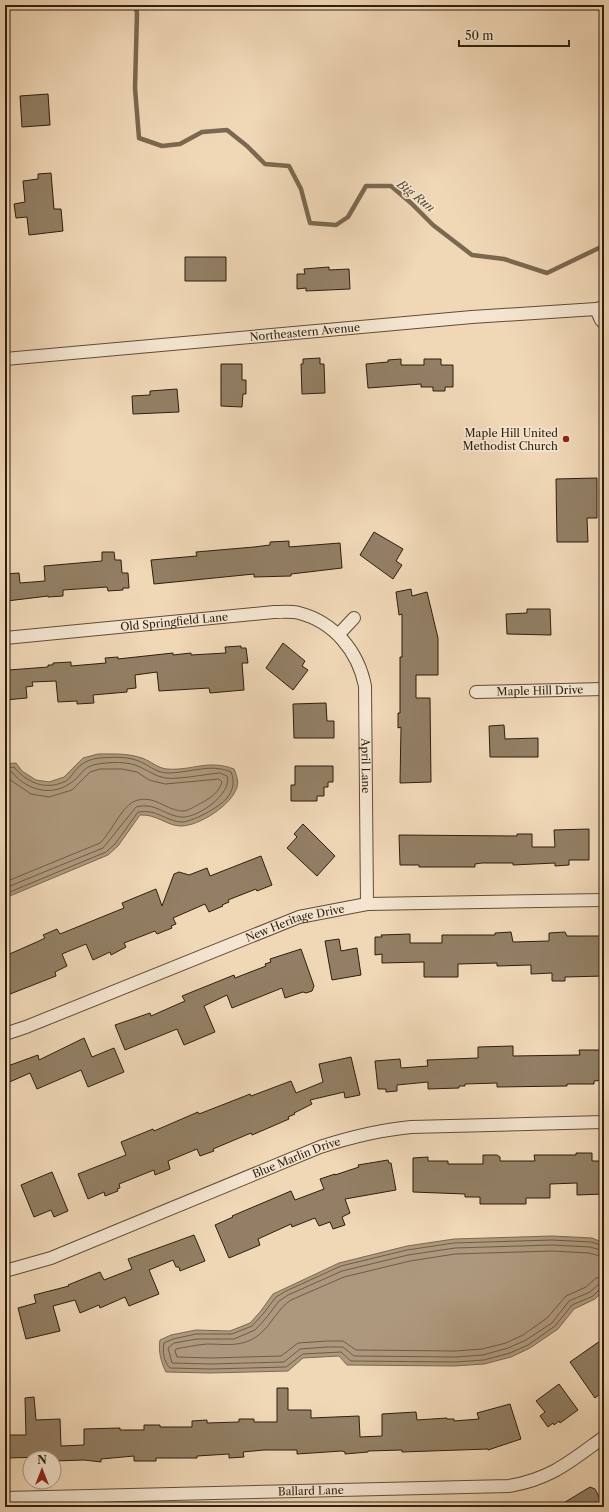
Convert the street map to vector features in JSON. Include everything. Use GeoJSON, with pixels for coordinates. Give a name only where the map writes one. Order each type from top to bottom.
{"type":"FeatureCollection","features":[{"type":"Feature","properties":{"kind":"street"},"geometry":{"type":"LineString","coordinates":[[600,308],[601,320],[604,323]]}},
{"type":"Feature","properties":{"kind":"street","name":"Northeastern Avenue"},"geometry":{"type":"LineString","coordinates":[[5,359],[464,318],[600,308]]}},
{"type":"Feature","properties":{"kind":"street","name":"Old Springfield Lane"},"geometry":{"type":"LineString","coordinates":[[5,638],[274,612],[298,612],[321,622],[339,634]]}},
{"type":"Feature","properties":{"kind":"street"},"geometry":{"type":"LineString","coordinates":[[339,634],[354,618]]}},
{"type":"Feature","properties":{"kind":"street","name":"April Lane"},"geometry":{"type":"LineString","coordinates":[[339,634],[354,654],[362,672],[365,686],[367,904]]}},
{"type":"Feature","properties":{"kind":"street","name":"Maple Hill Drive"},"geometry":{"type":"LineString","coordinates":[[476,692],[604,689]]}},
{"type":"Feature","properties":{"kind":"street","name":"New Heritage Drive"},"geometry":{"type":"LineString","coordinates":[[5,1034],[26,1028],[299,917],[367,904],[604,900]]}},
{"type":"Feature","properties":{"kind":"street","name":"Blue Marlin Drive"},"geometry":{"type":"LineString","coordinates":[[5,1271],[51,1258],[320,1147],[350,1137],[380,1130],[411,1127],[604,1122]]}},
{"type":"Feature","properties":{"kind":"street","name":"Ballard Lane"},"geometry":{"type":"LineString","coordinates":[[5,1498],[509,1486],[526,1483],[554,1473],[604,1437]]}},
{"type":"Feature","properties":{"kind":"water"},"geometry":{"type":"Polygon","coordinates":[[[98,754],[136,756],[167,769],[208,765],[225,766],[234,769],[238,785],[229,801],[222,807],[205,818],[188,825],[181,826],[171,824],[152,816],[140,815],[118,846],[108,855],[5,898],[5,764],[16,763],[22,771],[36,780],[49,782],[64,777],[83,758],[98,754]]]}},
{"type":"Feature","properties":{"kind":"water"},"geometry":{"type":"Polygon","coordinates":[[[552,1236],[592,1238],[604,1243],[604,1290],[595,1299],[574,1309],[558,1329],[530,1348],[511,1357],[484,1364],[455,1366],[347,1365],[339,1356],[303,1358],[288,1371],[211,1373],[166,1372],[161,1360],[159,1348],[160,1340],[171,1335],[196,1330],[230,1331],[250,1323],[273,1294],[339,1263],[407,1246],[454,1239],[552,1236]]]}},
{"type":"Feature","properties":{"kind":"building"},"geometry":{"type":"Polygon","coordinates":[[[48,94],[50,125],[22,127],[20,96],[48,94]]]}},
{"type":"Feature","properties":{"kind":"building"},"geometry":{"type":"Polygon","coordinates":[[[51,173],[54,209],[61,209],[63,231],[29,235],[27,217],[16,218],[14,204],[25,202],[23,181],[38,179],[38,174],[51,173]]]}},
{"type":"Feature","properties":{"kind":"building"},"geometry":{"type":"Polygon","coordinates":[[[185,257],[226,257],[226,281],[185,281],[185,257]]]}},
{"type":"Feature","properties":{"kind":"building"},"geometry":{"type":"Polygon","coordinates":[[[329,267],[329,270],[349,269],[350,289],[306,291],[306,288],[297,289],[297,274],[305,274],[304,269],[329,267]]]}},
{"type":"Feature","properties":{"kind":"building"},"geometry":{"type":"Polygon","coordinates":[[[320,358],[320,364],[324,364],[325,393],[302,394],[301,364],[303,364],[303,359],[320,358]]]}},
{"type":"Feature","properties":{"kind":"building"},"geometry":{"type":"Polygon","coordinates":[[[401,359],[401,365],[424,365],[424,359],[441,359],[441,365],[453,365],[453,387],[445,387],[445,391],[433,391],[433,387],[421,387],[421,384],[368,388],[366,364],[401,359]]]}},
{"type":"Feature","properties":{"kind":"building"},"geometry":{"type":"Polygon","coordinates":[[[221,364],[242,364],[242,380],[246,380],[246,394],[243,394],[242,407],[221,406],[221,364]]]}},
{"type":"Feature","properties":{"kind":"building"},"geometry":{"type":"Polygon","coordinates":[[[177,389],[179,412],[133,414],[132,396],[150,395],[150,391],[177,389]]]}},
{"type":"Feature","properties":{"kind":"building"},"geometry":{"type":"Polygon","coordinates":[[[597,478],[597,518],[587,518],[588,542],[557,542],[556,479],[597,478]]]}},
{"type":"Feature","properties":{"kind":"building"},"geometry":{"type":"Polygon","coordinates":[[[374,532],[403,549],[396,561],[402,565],[393,579],[360,555],[374,532]]]}},
{"type":"Feature","properties":{"kind":"building"},"geometry":{"type":"Polygon","coordinates":[[[289,541],[289,547],[340,543],[342,568],[291,574],[291,576],[254,577],[254,574],[154,584],[151,560],[197,556],[196,552],[254,547],[270,545],[270,542],[289,541]]]}},
{"type":"Feature","properties":{"kind":"building"},"geometry":{"type":"Polygon","coordinates":[[[102,552],[114,552],[115,560],[121,560],[122,573],[128,573],[129,588],[108,591],[107,587],[63,590],[63,596],[48,596],[7,601],[5,599],[5,574],[19,573],[20,583],[45,581],[44,566],[102,561],[102,552]]]}},
{"type":"Feature","properties":{"kind":"building"},"geometry":{"type":"Polygon","coordinates":[[[411,589],[412,596],[427,592],[438,638],[438,675],[416,675],[416,698],[430,698],[431,782],[400,783],[401,727],[398,728],[398,713],[400,713],[402,614],[399,615],[396,592],[411,589]]]}},
{"type":"Feature","properties":{"kind":"building"},"geometry":{"type":"Polygon","coordinates":[[[527,609],[550,609],[551,635],[507,634],[506,614],[527,613],[527,609]]]}},
{"type":"Feature","properties":{"kind":"building"},"geometry":{"type":"Polygon","coordinates":[[[283,643],[305,661],[302,666],[308,670],[293,690],[266,668],[283,643]]]}},
{"type":"Feature","properties":{"kind":"building"},"geometry":{"type":"Polygon","coordinates":[[[241,646],[241,648],[246,648],[248,663],[242,663],[244,690],[210,693],[209,688],[159,691],[157,672],[135,675],[136,688],[127,689],[127,692],[93,695],[94,703],[77,704],[77,701],[58,702],[56,681],[32,682],[33,686],[26,687],[27,698],[5,700],[5,676],[9,675],[9,670],[48,667],[48,665],[53,665],[53,663],[71,662],[71,666],[106,663],[105,658],[118,657],[118,659],[173,653],[173,655],[191,653],[191,655],[226,653],[225,647],[241,646]]]}},
{"type":"Feature","properties":{"kind":"building"},"geometry":{"type":"Polygon","coordinates":[[[326,703],[327,721],[334,721],[334,738],[294,738],[293,704],[326,703]]]}},
{"type":"Feature","properties":{"kind":"building"},"geometry":{"type":"Polygon","coordinates":[[[504,725],[505,739],[538,738],[538,757],[490,757],[489,726],[504,725]]]}},
{"type":"Feature","properties":{"kind":"building"},"geometry":{"type":"Polygon","coordinates":[[[295,766],[333,766],[333,782],[328,782],[328,787],[324,787],[324,796],[317,796],[317,801],[291,801],[291,785],[295,785],[295,766]]]}},
{"type":"Feature","properties":{"kind":"building"},"geometry":{"type":"Polygon","coordinates":[[[303,824],[335,856],[317,876],[287,848],[297,837],[294,834],[303,824]]]}},
{"type":"Feature","properties":{"kind":"building"},"geometry":{"type":"Polygon","coordinates":[[[589,829],[589,860],[569,860],[569,865],[555,866],[555,863],[513,865],[513,863],[482,863],[475,864],[475,867],[419,867],[419,865],[400,865],[399,835],[517,836],[517,834],[532,834],[532,847],[555,847],[554,830],[589,829]]]}},
{"type":"Feature","properties":{"kind":"building"},"geometry":{"type":"Polygon","coordinates":[[[261,856],[272,885],[257,891],[256,889],[228,900],[229,902],[222,905],[223,906],[209,912],[205,904],[173,918],[176,924],[171,926],[172,928],[157,934],[155,931],[124,943],[126,947],[111,955],[110,952],[93,960],[86,944],[62,954],[67,966],[55,972],[56,976],[5,996],[5,956],[45,938],[43,935],[57,929],[60,934],[124,908],[122,903],[156,889],[162,906],[174,874],[179,872],[189,875],[207,868],[210,876],[261,856]]]}},
{"type":"Feature","properties":{"kind":"building"},"geometry":{"type":"Polygon","coordinates":[[[511,932],[513,942],[549,941],[549,933],[565,932],[567,936],[604,936],[604,976],[565,977],[565,981],[552,981],[552,973],[531,974],[531,965],[497,966],[497,963],[458,964],[458,977],[424,977],[424,962],[382,963],[382,954],[375,955],[375,937],[382,937],[381,935],[410,934],[410,943],[442,943],[442,935],[495,935],[495,933],[511,932]]]}},
{"type":"Feature","properties":{"kind":"building"},"geometry":{"type":"Polygon","coordinates":[[[339,939],[341,951],[357,948],[361,975],[332,980],[325,941],[339,939]]]}},
{"type":"Feature","properties":{"kind":"building"},"geometry":{"type":"Polygon","coordinates":[[[301,949],[314,986],[312,991],[306,993],[303,992],[285,998],[282,988],[232,1008],[227,995],[204,1006],[215,1032],[184,1045],[177,1029],[125,1050],[115,1025],[150,1013],[151,1016],[185,1001],[182,996],[234,975],[235,978],[266,966],[265,964],[271,962],[270,959],[301,949]]]}},
{"type":"Feature","properties":{"kind":"building"},"geometry":{"type":"Polygon","coordinates":[[[84,1038],[92,1057],[114,1048],[124,1072],[88,1087],[81,1070],[37,1089],[30,1073],[5,1084],[5,1067],[38,1055],[39,1060],[84,1038]]]}},
{"type":"Feature","properties":{"kind":"building"},"geometry":{"type":"Polygon","coordinates":[[[513,1046],[513,1056],[580,1055],[579,1050],[604,1050],[604,1080],[594,1081],[594,1084],[567,1084],[567,1086],[497,1087],[497,1083],[465,1084],[465,1086],[459,1086],[459,1088],[428,1089],[428,1082],[397,1085],[397,1091],[386,1092],[386,1089],[378,1089],[375,1061],[400,1059],[401,1068],[428,1066],[427,1060],[478,1058],[478,1047],[513,1046]]]}},
{"type":"Feature","properties":{"kind":"building"},"geometry":{"type":"Polygon","coordinates":[[[351,1057],[360,1095],[345,1098],[344,1092],[310,1100],[312,1104],[294,1113],[295,1114],[288,1117],[289,1119],[252,1135],[251,1133],[200,1156],[197,1149],[168,1161],[170,1169],[155,1175],[154,1170],[119,1184],[120,1188],[117,1189],[118,1191],[105,1196],[104,1192],[88,1199],[78,1174],[126,1155],[121,1142],[153,1129],[154,1131],[198,1112],[199,1114],[250,1094],[251,1096],[291,1081],[296,1093],[323,1082],[319,1064],[351,1057]]]}},
{"type":"Feature","properties":{"kind":"building"},"geometry":{"type":"Polygon","coordinates":[[[576,1153],[592,1153],[592,1161],[604,1161],[604,1194],[577,1195],[577,1183],[550,1184],[550,1198],[526,1198],[526,1204],[480,1204],[480,1197],[465,1197],[465,1194],[413,1192],[413,1158],[428,1157],[428,1161],[448,1161],[448,1164],[483,1164],[483,1155],[497,1155],[500,1157],[500,1161],[535,1161],[534,1155],[576,1155],[576,1153]]]}},
{"type":"Feature","properties":{"kind":"building"},"geometry":{"type":"Polygon","coordinates":[[[388,1160],[389,1163],[391,1163],[396,1190],[345,1199],[350,1213],[342,1217],[345,1225],[333,1229],[330,1222],[319,1226],[315,1218],[292,1227],[291,1224],[258,1239],[260,1245],[229,1258],[215,1225],[233,1217],[232,1216],[291,1191],[295,1200],[324,1189],[320,1179],[359,1167],[358,1165],[388,1160]]]}},
{"type":"Feature","properties":{"kind":"building"},"geometry":{"type":"Polygon","coordinates":[[[52,1172],[68,1211],[54,1217],[51,1210],[34,1217],[21,1185],[52,1172]]]}},
{"type":"Feature","properties":{"kind":"building"},"geometry":{"type":"Polygon","coordinates":[[[194,1235],[205,1261],[180,1271],[179,1267],[176,1267],[173,1260],[149,1270],[159,1294],[129,1306],[125,1297],[100,1308],[99,1305],[80,1313],[75,1300],[53,1306],[60,1331],[26,1339],[18,1308],[36,1303],[34,1295],[69,1286],[68,1285],[100,1272],[104,1280],[132,1269],[128,1259],[194,1235]]]}},
{"type":"Feature","properties":{"kind":"building"},"geometry":{"type":"Polygon","coordinates":[[[600,1341],[604,1348],[604,1391],[595,1398],[570,1362],[600,1341]]]}},
{"type":"Feature","properties":{"kind":"building"},"geometry":{"type":"Polygon","coordinates":[[[559,1384],[578,1410],[560,1423],[559,1421],[554,1425],[553,1423],[548,1427],[540,1416],[545,1412],[536,1401],[559,1384]]]}},
{"type":"Feature","properties":{"kind":"building"},"geometry":{"type":"Polygon","coordinates":[[[277,1388],[288,1388],[288,1410],[311,1410],[311,1418],[359,1416],[360,1437],[382,1436],[382,1414],[416,1412],[417,1420],[447,1418],[454,1419],[454,1421],[479,1419],[477,1413],[510,1404],[521,1439],[488,1450],[402,1452],[402,1450],[368,1451],[345,1454],[345,1452],[342,1451],[297,1454],[297,1450],[264,1450],[243,1452],[244,1457],[229,1458],[229,1454],[197,1456],[197,1458],[156,1458],[156,1461],[134,1461],[134,1456],[101,1459],[101,1462],[84,1460],[62,1461],[62,1450],[22,1450],[22,1458],[5,1458],[5,1435],[26,1435],[25,1398],[34,1397],[36,1420],[60,1419],[61,1446],[84,1445],[84,1429],[120,1428],[120,1430],[144,1430],[144,1425],[160,1425],[160,1427],[192,1427],[192,1421],[207,1420],[207,1423],[239,1422],[239,1419],[254,1419],[254,1422],[277,1422],[277,1388]]]}},
{"type":"Feature","properties":{"kind":"building"},"geometry":{"type":"Polygon","coordinates":[[[590,1487],[595,1489],[604,1507],[557,1507],[590,1487]]]}},
{"type":"Feature","properties":{"kind":"waterway","name":"Big Run"},"geometry":{"type":"LineString","coordinates":[[135,5],[137,13],[135,88],[139,138],[162,146],[180,144],[202,132],[227,130],[247,146],[265,164],[289,166],[301,189],[310,223],[336,225],[348,217],[366,186],[391,186],[433,225],[472,255],[504,259],[547,273],[601,247],[604,251]]}},
{"type":"Feature","properties":{"kind":"place","name":"Maple Hill United Methodist Church"},"geometry":{"type":"Point","coordinates":[566,439]}}]}
